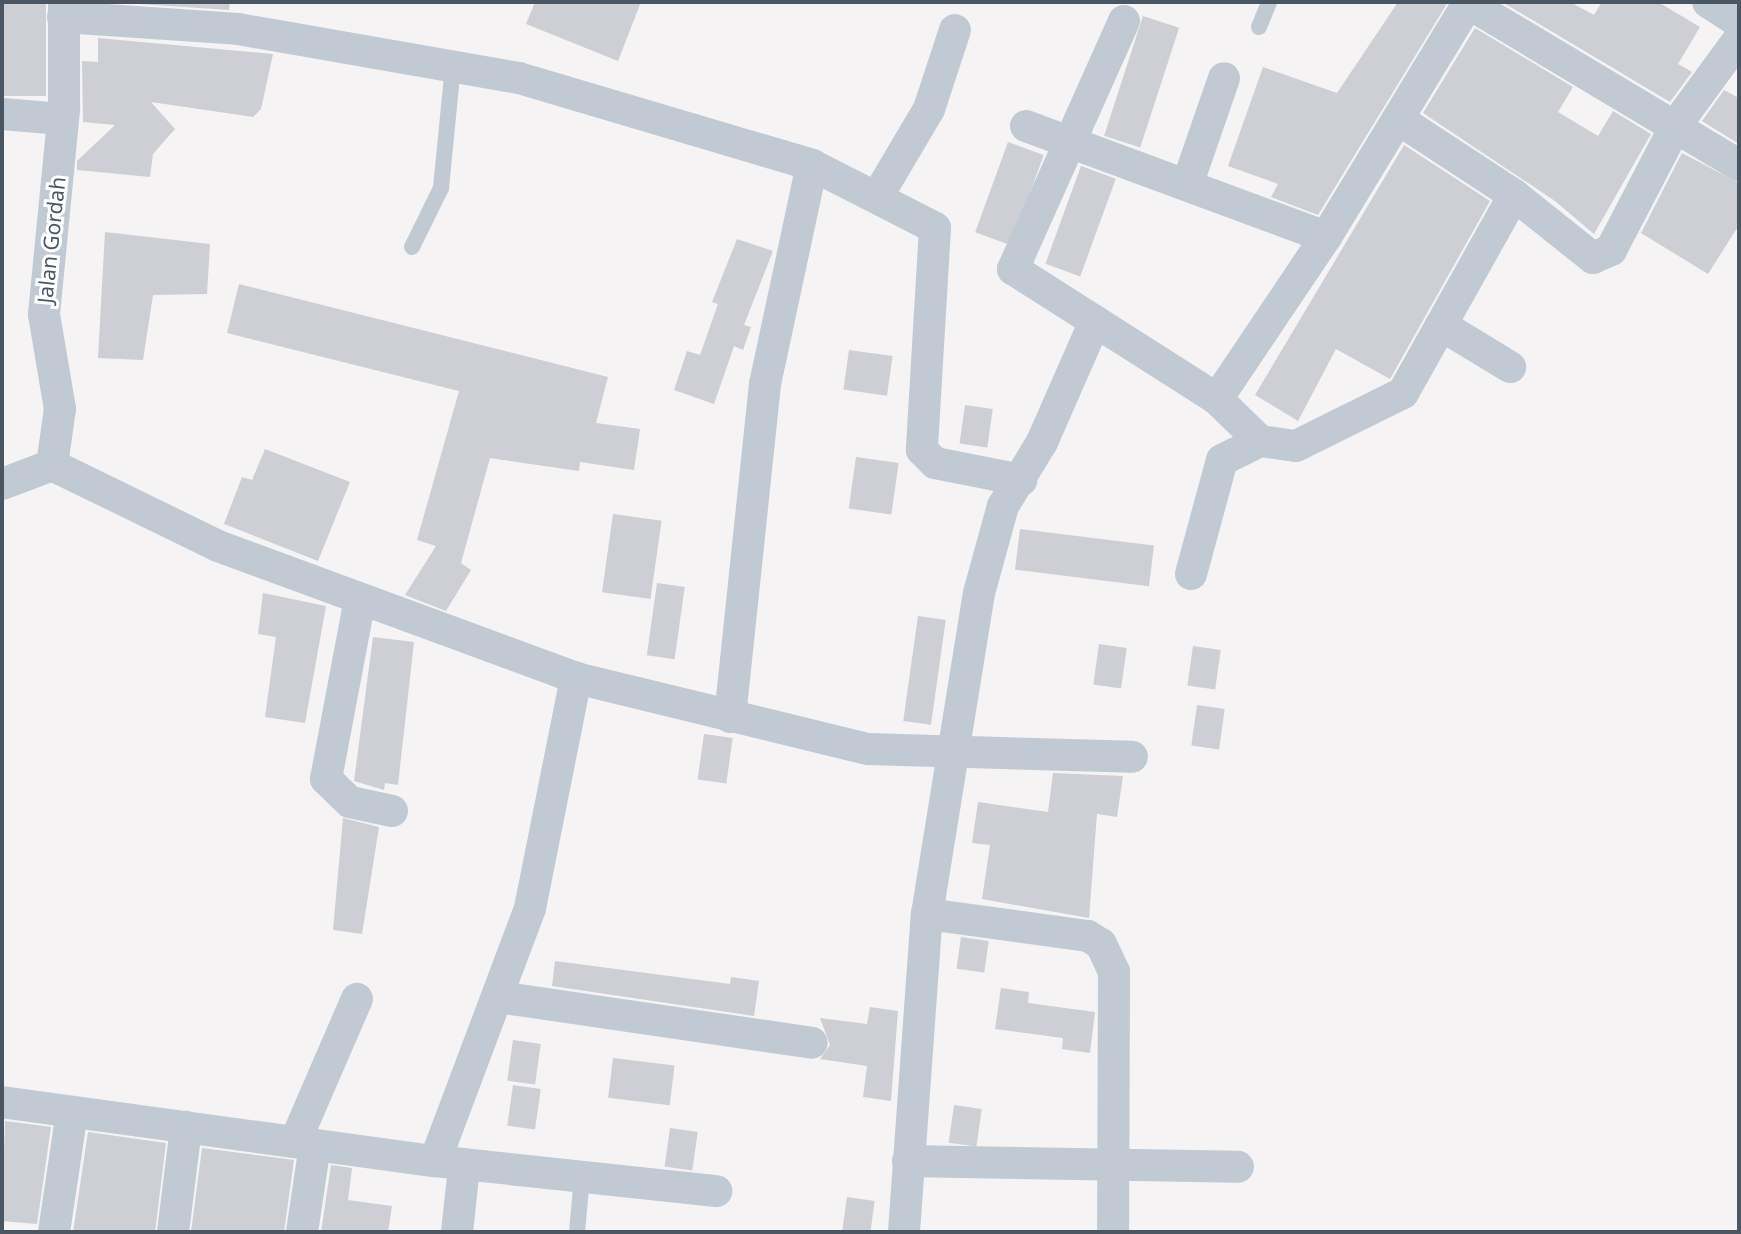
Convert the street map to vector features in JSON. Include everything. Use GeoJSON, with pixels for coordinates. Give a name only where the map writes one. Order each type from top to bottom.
{"type":"FeatureCollection","features":[{"type":"Feature","properties":{"kind":"street"},"geometry":{"type":"LineString","coordinates":[[1708,2],[1739,22]]}},
{"type":"Feature","properties":{"kind":"street"},"geometry":{"type":"LineString","coordinates":[[1217,399],[1326,237],[1468,3],[1739,165]]}},
{"type":"Feature","properties":{"kind":"street"},"geometry":{"type":"LineString","coordinates":[[64,9],[238,29],[519,78],[813,165],[935,228],[922,450],[935,463],[1021,480]]}},
{"type":"Feature","properties":{"kind":"street","name":"Jalan Gordah"},"geometry":{"type":"LineString","coordinates":[[52,466],[60,409],[44,314],[62,119],[64,9]]}},
{"type":"Feature","properties":{"kind":"street"},"geometry":{"type":"LineString","coordinates":[[1124,21],[1073,143],[1013,269],[1217,399],[1260,441]]}},
{"type":"Feature","properties":{"kind":"street"},"geometry":{"type":"LineString","coordinates":[[877,197],[929,109],[955,30]]}},
{"type":"Feature","properties":{"kind":"street"},"geometry":{"type":"LineString","coordinates":[[1398,119],[1514,195],[1593,258],[1605,253],[1676,125],[1739,39]]}},
{"type":"Feature","properties":{"kind":"street"},"geometry":{"type":"LineString","coordinates":[[1187,186],[1224,78]]}},
{"type":"Feature","properties":{"kind":"street"},"geometry":{"type":"LineString","coordinates":[[2,114],[62,119]]}},
{"type":"Feature","properties":{"kind":"street"},"geometry":{"type":"LineString","coordinates":[[1026,126],[1326,237]]}},
{"type":"Feature","properties":{"kind":"street"},"geometry":{"type":"LineString","coordinates":[[730,717],[765,384],[813,165]]}},
{"type":"Feature","properties":{"kind":"street"},"geometry":{"type":"LineString","coordinates":[[1191,574],[1222,460],[1260,441],[1296,446],[1391,402],[1403,393],[1514,195]]}},
{"type":"Feature","properties":{"kind":"street"},"geometry":{"type":"LineString","coordinates":[[904,1232],[926,914],[949,754],[979,593],[1003,506],[1021,480],[1095,321]]}},
{"type":"Feature","properties":{"kind":"street"},"geometry":{"type":"LineString","coordinates":[[1441,325],[1510,367]]}},
{"type":"Feature","properties":{"kind":"street"},"geometry":{"type":"LineString","coordinates":[[2,484],[52,466],[218,546],[576,678],[730,717],[868,749],[949,754],[1132,757]]}},
{"type":"Feature","properties":{"kind":"street"},"geometry":{"type":"LineString","coordinates":[[360,598],[326,779],[350,802],[392,811]]}},
{"type":"Feature","properties":{"kind":"street"},"geometry":{"type":"LineString","coordinates":[[457,1232],[450,1165],[498,997],[530,908],[576,678]]}},
{"type":"Feature","properties":{"kind":"street"},"geometry":{"type":"LineString","coordinates":[[926,914],[1075,934],[1101,944],[1114,972],[1111,1165],[1113,1232]]}},
{"type":"Feature","properties":{"kind":"street"},"geometry":{"type":"LineString","coordinates":[[498,997],[812,1044]]}},
{"type":"Feature","properties":{"kind":"street"},"geometry":{"type":"LineString","coordinates":[[302,1232],[305,1144],[357,999]]}},
{"type":"Feature","properties":{"kind":"street"},"geometry":{"type":"LineString","coordinates":[[2,1102],[450,1165],[716,1191]]}},
{"type":"Feature","properties":{"kind":"street"},"geometry":{"type":"LineString","coordinates":[[54,1232],[72,1112]]}},
{"type":"Feature","properties":{"kind":"street"},"geometry":{"type":"LineString","coordinates":[[173,1232],[186,1127]]}},
{"type":"Feature","properties":{"kind":"street"},"geometry":{"type":"LineString","coordinates":[[908,1161],[1238,1167]]}},
{"type":"Feature","properties":{"kind":"lane"},"geometry":{"type":"LineString","coordinates":[[1259,27],[1269,2]]}},
{"type":"Feature","properties":{"kind":"lane"},"geometry":{"type":"LineString","coordinates":[[412,247],[435,210],[441,188],[453,66]]}},
{"type":"Feature","properties":{"kind":"lane"},"geometry":{"type":"LineString","coordinates":[[577,1232],[582,1177]]}},
{"type":"Feature","properties":{"kind":"building"},"geometry":{"type":"Polygon","coordinates":[[[2,2],[46,2],[46,96],[2,96],[2,2]]]}},
{"type":"Feature","properties":{"kind":"building"},"geometry":{"type":"Polygon","coordinates":[[[109,2],[230,2],[229,10],[109,2]]]}},
{"type":"Feature","properties":{"kind":"building"},"geometry":{"type":"Polygon","coordinates":[[[535,2],[641,2],[618,61],[526,24],[535,2]]]}},
{"type":"Feature","properties":{"kind":"building"},"geometry":{"type":"Polygon","coordinates":[[[1398,2],[1448,2],[1318,215],[1271,197],[1278,184],[1228,166],[1263,67],[1337,93],[1398,2]]]}},
{"type":"Feature","properties":{"kind":"building"},"geometry":{"type":"Polygon","coordinates":[[[1502,2],[1570,2],[1594,15],[1602,2],[1658,2],[1700,27],[1678,64],[1692,72],[1670,102],[1502,2]]]}},
{"type":"Feature","properties":{"kind":"building"},"geometry":{"type":"Polygon","coordinates":[[[1143,16],[1179,28],[1140,148],[1104,136],[1143,16]]]}},
{"type":"Feature","properties":{"kind":"building"},"geometry":{"type":"Polygon","coordinates":[[[1475,28],[1573,87],[1558,112],[1598,136],[1613,111],[1651,134],[1594,234],[1555,201],[1423,113],[1475,28]]]}},
{"type":"Feature","properties":{"kind":"building"},"geometry":{"type":"Polygon","coordinates":[[[98,38],[273,54],[261,109],[253,117],[151,102],[175,129],[153,154],[150,177],[77,170],[77,161],[115,125],[83,122],[82,61],[98,62],[98,38]]]}},
{"type":"Feature","properties":{"kind":"building"},"geometry":{"type":"Polygon","coordinates":[[[1724,90],[1739,98],[1739,144],[1702,121],[1724,90]]]}},
{"type":"Feature","properties":{"kind":"building"},"geometry":{"type":"Polygon","coordinates":[[[1008,142],[1044,155],[1011,245],[975,232],[1008,142]]]}},
{"type":"Feature","properties":{"kind":"building"},"geometry":{"type":"Polygon","coordinates":[[[1404,145],[1490,201],[1390,379],[1336,349],[1298,421],[1255,395],[1404,145]]]}},
{"type":"Feature","properties":{"kind":"building"},"geometry":{"type":"Polygon","coordinates":[[[1682,153],[1739,183],[1739,225],[1708,274],[1641,233],[1682,153]]]}},
{"type":"Feature","properties":{"kind":"building"},"geometry":{"type":"Polygon","coordinates":[[[1081,166],[1116,179],[1080,276],[1045,264],[1081,166]]]}},
{"type":"Feature","properties":{"kind":"building"},"geometry":{"type":"Polygon","coordinates":[[[105,232],[210,244],[207,294],[153,295],[143,360],[98,358],[105,232]]]}},
{"type":"Feature","properties":{"kind":"building"},"geometry":{"type":"Polygon","coordinates":[[[737,239],[773,251],[744,325],[751,327],[743,350],[734,346],[714,404],[674,390],[687,351],[700,355],[718,304],[712,302],[737,239]]]}},
{"type":"Feature","properties":{"kind":"building"},"geometry":{"type":"Polygon","coordinates":[[[239,284],[608,377],[596,423],[640,429],[634,470],[580,462],[579,471],[490,458],[461,563],[471,570],[446,611],[405,595],[436,546],[417,540],[459,391],[227,333],[239,284]]]}},
{"type":"Feature","properties":{"kind":"building"},"geometry":{"type":"Polygon","coordinates":[[[849,350],[893,356],[887,396],[843,390],[849,350]]]}},
{"type":"Feature","properties":{"kind":"building"},"geometry":{"type":"Polygon","coordinates":[[[965,405],[993,409],[987,448],[960,444],[965,405]]]}},
{"type":"Feature","properties":{"kind":"building"},"geometry":{"type":"Polygon","coordinates":[[[265,449],[350,482],[318,561],[224,524],[242,477],[252,480],[265,449]]]}},
{"type":"Feature","properties":{"kind":"building"},"geometry":{"type":"Polygon","coordinates":[[[856,457],[899,463],[891,514],[849,508],[856,457]]]}},
{"type":"Feature","properties":{"kind":"building"},"geometry":{"type":"Polygon","coordinates":[[[613,514],[662,521],[651,599],[602,592],[613,514]]]}},
{"type":"Feature","properties":{"kind":"building"},"geometry":{"type":"Polygon","coordinates":[[[1020,529],[1154,545],[1149,586],[1015,570],[1020,529]]]}},
{"type":"Feature","properties":{"kind":"building"},"geometry":{"type":"Polygon","coordinates":[[[657,583],[685,587],[675,659],[647,655],[657,583]]]}},
{"type":"Feature","properties":{"kind":"building"},"geometry":{"type":"Polygon","coordinates":[[[263,593],[326,606],[305,723],[265,717],[276,637],[258,634],[263,593]]]}},
{"type":"Feature","properties":{"kind":"building"},"geometry":{"type":"Polygon","coordinates":[[[918,616],[946,620],[931,725],[903,721],[918,616]]]}},
{"type":"Feature","properties":{"kind":"building"},"geometry":{"type":"Polygon","coordinates":[[[373,637],[414,642],[398,785],[385,783],[384,790],[354,781],[373,637]]]}},
{"type":"Feature","properties":{"kind":"building"},"geometry":{"type":"Polygon","coordinates":[[[1099,644],[1127,648],[1121,688],[1093,685],[1099,644]]]}},
{"type":"Feature","properties":{"kind":"building"},"geometry":{"type":"Polygon","coordinates":[[[1193,646],[1221,650],[1215,690],[1187,686],[1193,646]]]}},
{"type":"Feature","properties":{"kind":"building"},"geometry":{"type":"Polygon","coordinates":[[[1197,705],[1225,709],[1219,749],[1191,746],[1197,705]]]}},
{"type":"Feature","properties":{"kind":"building"},"geometry":{"type":"Polygon","coordinates":[[[704,734],[733,738],[726,784],[698,780],[704,734]]]}},
{"type":"Feature","properties":{"kind":"building"},"geometry":{"type":"Polygon","coordinates":[[[1053,773],[1123,776],[1117,817],[1097,814],[1089,918],[982,899],[990,845],[972,843],[978,802],[1048,812],[1053,773]]]}},
{"type":"Feature","properties":{"kind":"building"},"geometry":{"type":"Polygon","coordinates":[[[343,818],[379,827],[362,934],[333,930],[343,818]]]}},
{"type":"Feature","properties":{"kind":"building"},"geometry":{"type":"Polygon","coordinates":[[[961,937],[989,941],[984,973],[957,969],[961,937]]]}},
{"type":"Feature","properties":{"kind":"building"},"geometry":{"type":"Polygon","coordinates":[[[555,961],[730,984],[731,977],[759,981],[754,1016],[552,986],[555,961]]]}},
{"type":"Feature","properties":{"kind":"building"},"geometry":{"type":"Polygon","coordinates":[[[1001,988],[1029,992],[1028,1003],[1095,1012],[1090,1053],[1062,1049],[1063,1038],[995,1029],[1001,988]]]}},
{"type":"Feature","properties":{"kind":"building"},"geometry":{"type":"Polygon","coordinates":[[[870,1007],[898,1011],[891,1101],[863,1097],[867,1066],[820,1059],[830,1045],[820,1018],[867,1024],[870,1007]]]}},
{"type":"Feature","properties":{"kind":"building"},"geometry":{"type":"Polygon","coordinates":[[[513,1040],[541,1044],[535,1084],[507,1081],[513,1040]]]}},
{"type":"Feature","properties":{"kind":"building"},"geometry":{"type":"Polygon","coordinates":[[[613,1058],[675,1066],[670,1105],[608,1098],[613,1058]]]}},
{"type":"Feature","properties":{"kind":"building"},"geometry":{"type":"Polygon","coordinates":[[[513,1085],[541,1089],[535,1129],[507,1126],[513,1085]]]}},
{"type":"Feature","properties":{"kind":"building"},"geometry":{"type":"Polygon","coordinates":[[[954,1105],[982,1109],[976,1147],[949,1143],[954,1105]]]}},
{"type":"Feature","properties":{"kind":"building"},"geometry":{"type":"Polygon","coordinates":[[[5,1121],[51,1127],[37,1224],[2,1221],[5,1121]]]}},
{"type":"Feature","properties":{"kind":"building"},"geometry":{"type":"Polygon","coordinates":[[[670,1128],[698,1132],[692,1171],[665,1167],[670,1128]]]}},
{"type":"Feature","properties":{"kind":"building"},"geometry":{"type":"Polygon","coordinates":[[[88,1132],[166,1143],[155,1232],[73,1232],[88,1132]]]}},
{"type":"Feature","properties":{"kind":"building"},"geometry":{"type":"Polygon","coordinates":[[[202,1148],[294,1160],[284,1232],[191,1232],[202,1148]]]}},
{"type":"Feature","properties":{"kind":"building"},"geometry":{"type":"Polygon","coordinates":[[[331,1165],[352,1168],[348,1200],[392,1206],[388,1232],[321,1232],[331,1165]]]}},
{"type":"Feature","properties":{"kind":"building"},"geometry":{"type":"Polygon","coordinates":[[[847,1197],[875,1201],[870,1232],[842,1232],[847,1197]]]}}]}
